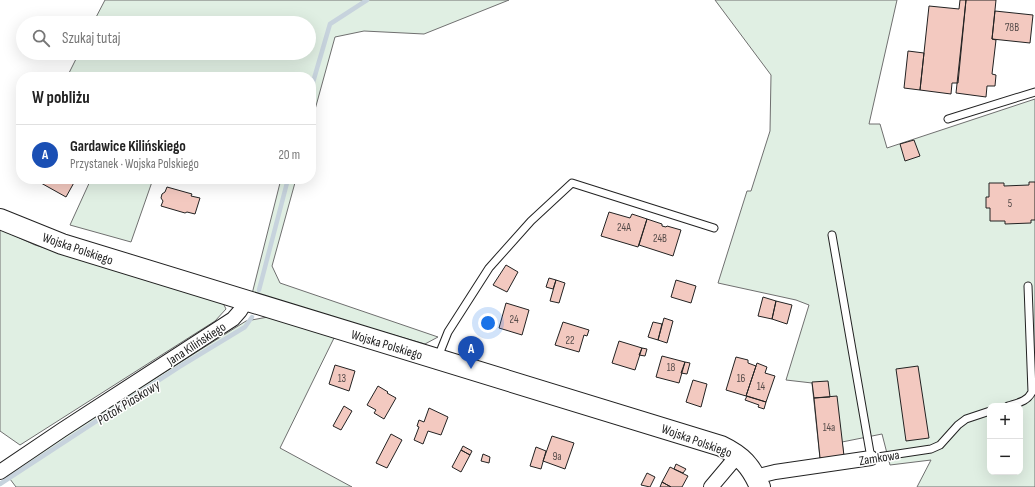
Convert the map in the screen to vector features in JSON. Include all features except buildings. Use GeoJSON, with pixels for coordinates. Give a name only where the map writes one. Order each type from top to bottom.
{"type":"FeatureCollection","features":[{"type":"Feature","properties":{"kind":"street","name":"Wojska Polskiego"},"geometry":{"type":"LineString","coordinates":[[0,219],[62,244],[721,446],[738,455],[746,462],[757,482]]}},
{"type":"Feature","properties":{"kind":"street","name":"Jana Kilińskiego"},"geometry":{"type":"LineString","coordinates":[[0,472],[233,319],[246,301]]}},
{"type":"Feature","properties":{"kind":"street"},"geometry":{"type":"LineString","coordinates":[[711,487],[738,455]]}},
{"type":"Feature","properties":{"kind":"street","name":"Zamkowa"},"geometry":{"type":"LineString","coordinates":[[757,482],[775,472],[871,458]]}},
{"type":"Feature","properties":{"kind":"lane"},"geometry":{"type":"LineString","coordinates":[[948,119],[1035,92]]}},
{"type":"Feature","properties":{"kind":"lane"},"geometry":{"type":"LineString","coordinates":[[437,359],[448,332],[489,268],[531,221],[572,183],[714,228]]}},
{"type":"Feature","properties":{"kind":"lane"},"geometry":{"type":"LineString","coordinates":[[832,235],[871,458]]}},
{"type":"Feature","properties":{"kind":"lane"},"geometry":{"type":"LineString","coordinates":[[1018,403],[1030,397],[1032,392],[1028,286]]}},
{"type":"Feature","properties":{"kind":"lane","name":"Zamkowa"},"geometry":{"type":"LineString","coordinates":[[871,458],[931,449],[940,445],[958,425],[966,419],[987,412]]}},
{"type":"Feature","properties":{"kind":"green space"},"geometry":{"type":"Polygon","coordinates":[[[105,0],[509,0],[424,34],[364,31],[335,37],[316,106],[316,72],[70,72],[76,60],[316,60],[316,16],[97,16],[105,0]]]}},
{"type":"Feature","properties":{"kind":"green space"},"geometry":{"type":"Polygon","coordinates":[[[715,0],[897,0],[869,124],[880,124],[887,148],[1035,99],[1035,487],[917,487],[931,460],[890,465],[882,434],[842,442],[844,456],[820,458],[812,383],[786,380],[809,305],[796,300],[718,283],[747,191],[751,191],[770,131],[771,75],[715,0]]]}},
{"type":"Feature","properties":{"kind":"green space"},"geometry":{"type":"Polygon","coordinates":[[[89,184],[151,184],[131,242],[70,225],[89,184]]]}},
{"type":"Feature","properties":{"kind":"green space"},"geometry":{"type":"Polygon","coordinates":[[[280,184],[295,184],[272,266],[280,283],[438,337],[425,344],[252,294],[280,184]]]}},
{"type":"Feature","properties":{"kind":"green space"},"geometry":{"type":"Polygon","coordinates":[[[0,229],[35,245],[223,303],[226,309],[215,321],[20,445],[0,431],[0,229]]]}},
{"type":"Feature","properties":{"kind":"green space"},"geometry":{"type":"Polygon","coordinates":[[[268,317],[335,336],[280,448],[352,487],[16,487],[7,475],[68,433],[246,321],[268,317]]]}},
{"type":"Feature","properties":{"kind":"waterway","name":"Potok Piaskowy"},"geometry":{"type":"LineString","coordinates":[[316,72],[330,24],[367,0]]}},
{"type":"Feature","properties":{"kind":"waterway","name":"Potok Piaskowy"},"geometry":{"type":"LineString","coordinates":[[259,290],[287,184]]}},
{"type":"Feature","properties":{"kind":"waterway","name":"Potok Piaskowy"},"geometry":{"type":"LineString","coordinates":[[0,484],[179,367],[245,327],[252,317]]}},
{"type":"Feature","properties":{"kind":"place","name":"Gardawice Kilińskiego"},"geometry":{"type":"Point","coordinates":[471,369]}}]}
